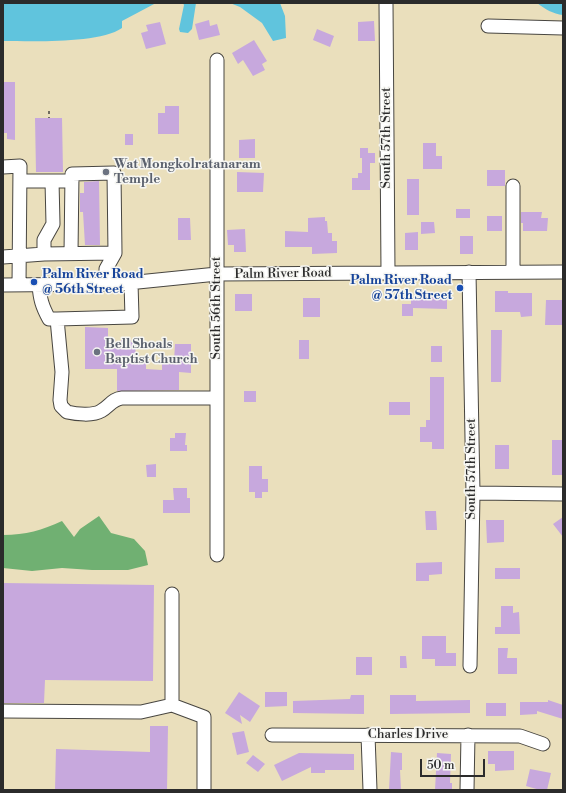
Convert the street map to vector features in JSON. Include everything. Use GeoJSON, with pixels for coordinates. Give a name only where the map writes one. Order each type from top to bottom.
{"type":"FeatureCollection","features":[{"type":"Feature","properties":{"kind":"street","name":"South 57th Street"},"geometry":{"type":"LineString","coordinates":[[386,3],[388,272]]}},
{"type":"Feature","properties":{"kind":"street"},"geometry":{"type":"LineString","coordinates":[[488,26],[563,28]]}},
{"type":"Feature","properties":{"kind":"street","name":"South 56th Street"},"geometry":{"type":"LineString","coordinates":[[217,60],[217,555]]}},
{"type":"Feature","properties":{"kind":"street"},"geometry":{"type":"LineString","coordinates":[[3,167],[20,166],[19,285]]}},
{"type":"Feature","properties":{"kind":"street"},"geometry":{"type":"LineString","coordinates":[[71,253],[72,174],[114,173],[115,253],[106,269],[106,284]]}},
{"type":"Feature","properties":{"kind":"street"},"geometry":{"type":"LineString","coordinates":[[20,181],[72,181]]}},
{"type":"Feature","properties":{"kind":"street"},"geometry":{"type":"LineString","coordinates":[[44,254],[44,240],[53,224],[52,181]]}},
{"type":"Feature","properties":{"kind":"street"},"geometry":{"type":"LineString","coordinates":[[513,186],[513,272]]}},
{"type":"Feature","properties":{"kind":"street"},"geometry":{"type":"LineString","coordinates":[[3,257],[71,253],[115,253]]}},
{"type":"Feature","properties":{"kind":"street","name":"South 57th Street"},"geometry":{"type":"LineString","coordinates":[[469,272],[473,493],[470,666]]}},
{"type":"Feature","properties":{"kind":"street","name":"Palm River Road"},"geometry":{"type":"LineString","coordinates":[[3,285],[131,283],[217,274],[563,272]]}},
{"type":"Feature","properties":{"kind":"street"},"geometry":{"type":"LineString","coordinates":[[40,285],[42,307],[49,319],[57,319],[132,317],[131,283]]}},
{"type":"Feature","properties":{"kind":"street"},"geometry":{"type":"LineString","coordinates":[[57,319],[62,372],[60,402],[62,408],[67,412],[99,412],[115,399],[122,398],[217,398]]}},
{"type":"Feature","properties":{"kind":"street"},"geometry":{"type":"LineString","coordinates":[[473,493],[563,494]]}},
{"type":"Feature","properties":{"kind":"street"},"geometry":{"type":"LineString","coordinates":[[172,594],[172,706]]}},
{"type":"Feature","properties":{"kind":"street"},"geometry":{"type":"LineString","coordinates":[[3,711],[141,712],[172,706],[204,718],[204,790]]}},
{"type":"Feature","properties":{"kind":"street","name":"Charles Drive"},"geometry":{"type":"LineString","coordinates":[[272,735],[520,736],[543,744]]}},
{"type":"Feature","properties":{"kind":"street"},"geometry":{"type":"LineString","coordinates":[[368,735],[370,790]]}},
{"type":"Feature","properties":{"kind":"street"},"geometry":{"type":"LineString","coordinates":[[467,790],[468,735]]}},
{"type":"Feature","properties":{"kind":"path"},"geometry":{"type":"LineString","coordinates":[[49,110],[49,118]]}},
{"type":"Feature","properties":{"kind":"green space"},"geometry":{"type":"Polygon","coordinates":[[[99,516],[111,533],[134,539],[145,551],[148,565],[128,570],[62,568],[32,571],[3,568],[3,535],[34,531],[62,521],[74,537],[80,529],[99,516]]]}},
{"type":"Feature","properties":{"kind":"water"},"geometry":{"type":"Polygon","coordinates":[[[3,3],[156,3],[122,21],[122,28],[98,37],[65,40],[3,41],[3,3]]]}},
{"type":"Feature","properties":{"kind":"water"},"geometry":{"type":"Polygon","coordinates":[[[183,3],[196,3],[192,29],[188,33],[180,32],[179,29],[184,5],[183,3]]]}},
{"type":"Feature","properties":{"kind":"water"},"geometry":{"type":"Polygon","coordinates":[[[230,3],[280,3],[285,16],[286,38],[273,41],[262,23],[240,7],[230,3]]]}},
{"type":"Feature","properties":{"kind":"water"},"geometry":{"type":"Polygon","coordinates":[[[537,3],[563,3],[563,15],[549,11],[537,3]]]}},
{"type":"Feature","properties":{"kind":"building"},"geometry":{"type":"Polygon","coordinates":[[[209,20],[210,26],[217,24],[220,35],[199,40],[195,24],[209,20]]]}},
{"type":"Feature","properties":{"kind":"building"},"geometry":{"type":"Polygon","coordinates":[[[374,21],[375,41],[358,41],[358,22],[374,21]]]}},
{"type":"Feature","properties":{"kind":"building"},"geometry":{"type":"Polygon","coordinates":[[[160,22],[166,44],[146,49],[141,33],[148,31],[146,25],[160,22]]]}},
{"type":"Feature","properties":{"kind":"building"},"geometry":{"type":"Polygon","coordinates":[[[317,29],[334,36],[330,47],[313,40],[317,29]]]}},
{"type":"Feature","properties":{"kind":"building"},"geometry":{"type":"Polygon","coordinates":[[[254,40],[267,61],[262,64],[265,70],[253,76],[243,60],[238,64],[232,53],[254,40]]]}},
{"type":"Feature","properties":{"kind":"building"},"geometry":{"type":"Polygon","coordinates":[[[3,82],[15,82],[15,140],[7,139],[7,133],[3,133],[3,82]]]}},
{"type":"Feature","properties":{"kind":"building"},"geometry":{"type":"Polygon","coordinates":[[[165,106],[179,106],[179,134],[158,134],[158,113],[165,113],[165,106]]]}},
{"type":"Feature","properties":{"kind":"building"},"geometry":{"type":"Polygon","coordinates":[[[35,118],[62,118],[63,172],[36,172],[35,118]]]}},
{"type":"Feature","properties":{"kind":"building"},"geometry":{"type":"Polygon","coordinates":[[[125,134],[133,134],[133,145],[125,145],[125,134]]]}},
{"type":"Feature","properties":{"kind":"building"},"geometry":{"type":"Polygon","coordinates":[[[255,139],[255,158],[239,158],[239,140],[255,139]]]}},
{"type":"Feature","properties":{"kind":"building"},"geometry":{"type":"Polygon","coordinates":[[[423,143],[436,143],[436,156],[442,156],[442,169],[423,169],[423,143]]]}},
{"type":"Feature","properties":{"kind":"building"},"geometry":{"type":"Polygon","coordinates":[[[360,148],[368,148],[368,153],[375,153],[375,163],[370,163],[370,190],[352,190],[352,178],[358,178],[358,173],[362,173],[360,148]]]}},
{"type":"Feature","properties":{"kind":"building"},"geometry":{"type":"Polygon","coordinates":[[[487,170],[505,170],[505,186],[487,186],[487,170]]]}},
{"type":"Feature","properties":{"kind":"building"},"geometry":{"type":"Polygon","coordinates":[[[237,172],[264,173],[263,192],[237,192],[237,172]]]}},
{"type":"Feature","properties":{"kind":"building"},"geometry":{"type":"Polygon","coordinates":[[[407,179],[419,179],[419,215],[407,215],[407,179]]]}},
{"type":"Feature","properties":{"kind":"building"},"geometry":{"type":"Polygon","coordinates":[[[99,181],[100,245],[85,245],[83,212],[80,212],[80,193],[84,193],[84,182],[99,181]]]}},
{"type":"Feature","properties":{"kind":"building"},"geometry":{"type":"Polygon","coordinates":[[[456,209],[470,209],[470,218],[456,218],[456,209]]]}},
{"type":"Feature","properties":{"kind":"building"},"geometry":{"type":"Polygon","coordinates":[[[521,212],[542,212],[541,218],[548,218],[547,231],[523,231],[521,212]]]}},
{"type":"Feature","properties":{"kind":"building"},"geometry":{"type":"Polygon","coordinates":[[[487,216],[502,216],[502,231],[487,231],[487,216]]]}},
{"type":"Feature","properties":{"kind":"building"},"geometry":{"type":"Polygon","coordinates":[[[325,217],[325,221],[327,221],[328,233],[332,233],[332,241],[337,241],[337,253],[312,254],[312,247],[285,247],[285,231],[308,232],[308,218],[325,217]]]}},
{"type":"Feature","properties":{"kind":"building"},"geometry":{"type":"Polygon","coordinates":[[[178,218],[190,218],[191,240],[178,240],[178,218]]]}},
{"type":"Feature","properties":{"kind":"building"},"geometry":{"type":"Polygon","coordinates":[[[421,222],[434,222],[435,233],[421,234],[421,222]]]}},
{"type":"Feature","properties":{"kind":"building"},"geometry":{"type":"Polygon","coordinates":[[[245,229],[246,252],[234,252],[234,245],[228,245],[227,230],[245,229]]]}},
{"type":"Feature","properties":{"kind":"building"},"geometry":{"type":"Polygon","coordinates":[[[418,232],[418,250],[405,250],[405,233],[418,232]]]}},
{"type":"Feature","properties":{"kind":"building"},"geometry":{"type":"Polygon","coordinates":[[[460,236],[473,236],[473,254],[460,254],[460,236]]]}},
{"type":"Feature","properties":{"kind":"building"},"geometry":{"type":"Polygon","coordinates":[[[495,291],[508,291],[508,293],[532,293],[532,316],[521,317],[520,312],[495,312],[495,291]]]}},
{"type":"Feature","properties":{"kind":"building"},"geometry":{"type":"Polygon","coordinates":[[[235,294],[252,294],[252,311],[235,311],[235,294]]]}},
{"type":"Feature","properties":{"kind":"building"},"geometry":{"type":"Polygon","coordinates":[[[411,297],[447,297],[447,309],[413,308],[413,316],[402,316],[402,304],[411,304],[411,297]]]}},
{"type":"Feature","properties":{"kind":"building"},"geometry":{"type":"Polygon","coordinates":[[[303,298],[320,298],[320,317],[303,317],[303,298]]]}},
{"type":"Feature","properties":{"kind":"building"},"geometry":{"type":"Polygon","coordinates":[[[546,300],[563,300],[562,325],[545,325],[546,300]]]}},
{"type":"Feature","properties":{"kind":"building"},"geometry":{"type":"Polygon","coordinates":[[[85,327],[108,328],[108,342],[121,343],[121,340],[131,340],[131,342],[136,342],[135,361],[146,361],[146,369],[162,370],[162,361],[174,361],[175,344],[191,344],[191,373],[179,372],[179,390],[117,391],[117,369],[85,369],[85,327]]]}},
{"type":"Feature","properties":{"kind":"building"},"geometry":{"type":"Polygon","coordinates":[[[491,330],[502,330],[501,382],[491,382],[491,330]]]}},
{"type":"Feature","properties":{"kind":"building"},"geometry":{"type":"Polygon","coordinates":[[[299,340],[309,340],[309,359],[299,359],[299,340]]]}},
{"type":"Feature","properties":{"kind":"building"},"geometry":{"type":"Polygon","coordinates":[[[431,346],[442,346],[442,362],[431,362],[431,346]]]}},
{"type":"Feature","properties":{"kind":"building"},"geometry":{"type":"Polygon","coordinates":[[[430,377],[444,377],[444,449],[432,449],[432,442],[420,442],[420,427],[426,427],[426,420],[430,420],[430,377]]]}},
{"type":"Feature","properties":{"kind":"building"},"geometry":{"type":"Polygon","coordinates":[[[244,391],[256,391],[256,402],[244,402],[244,391]]]}},
{"type":"Feature","properties":{"kind":"building"},"geometry":{"type":"Polygon","coordinates":[[[389,402],[410,402],[410,415],[389,415],[389,402]]]}},
{"type":"Feature","properties":{"kind":"building"},"geometry":{"type":"Polygon","coordinates":[[[175,433],[186,433],[185,445],[187,445],[187,451],[170,451],[170,438],[175,438],[175,433]]]}},
{"type":"Feature","properties":{"kind":"building"},"geometry":{"type":"Polygon","coordinates":[[[552,440],[563,440],[563,475],[552,475],[552,440]]]}},
{"type":"Feature","properties":{"kind":"building"},"geometry":{"type":"Polygon","coordinates":[[[495,445],[509,445],[509,469],[495,469],[495,445]]]}},
{"type":"Feature","properties":{"kind":"building"},"geometry":{"type":"Polygon","coordinates":[[[156,464],[156,477],[147,477],[146,465],[156,464]]]}},
{"type":"Feature","properties":{"kind":"building"},"geometry":{"type":"Polygon","coordinates":[[[249,466],[262,466],[262,479],[268,479],[268,492],[262,492],[262,498],[255,498],[255,492],[249,492],[249,466]]]}},
{"type":"Feature","properties":{"kind":"building"},"geometry":{"type":"Polygon","coordinates":[[[173,488],[187,488],[187,498],[190,498],[190,513],[163,513],[163,500],[174,500],[173,488]]]}},
{"type":"Feature","properties":{"kind":"building"},"geometry":{"type":"Polygon","coordinates":[[[425,511],[436,511],[437,530],[426,530],[425,511]]]}},
{"type":"Feature","properties":{"kind":"building"},"geometry":{"type":"Polygon","coordinates":[[[563,517],[563,537],[553,524],[563,517]]]}},
{"type":"Feature","properties":{"kind":"building"},"geometry":{"type":"Polygon","coordinates":[[[486,520],[504,520],[504,542],[487,543],[486,520]]]}},
{"type":"Feature","properties":{"kind":"building"},"geometry":{"type":"Polygon","coordinates":[[[442,562],[442,574],[429,575],[429,581],[416,581],[416,563],[442,562]]]}},
{"type":"Feature","properties":{"kind":"building"},"geometry":{"type":"Polygon","coordinates":[[[495,568],[520,568],[520,579],[495,579],[495,568]]]}},
{"type":"Feature","properties":{"kind":"building"},"geometry":{"type":"Polygon","coordinates":[[[3,583],[154,585],[153,681],[45,680],[44,703],[3,703],[3,583]]]}},
{"type":"Feature","properties":{"kind":"building"},"geometry":{"type":"Polygon","coordinates":[[[501,606],[513,606],[513,613],[519,612],[520,634],[495,634],[495,627],[501,627],[501,606]]]}},
{"type":"Feature","properties":{"kind":"building"},"geometry":{"type":"Polygon","coordinates":[[[422,636],[446,636],[446,653],[456,653],[456,666],[435,666],[435,659],[422,659],[422,636]]]}},
{"type":"Feature","properties":{"kind":"building"},"geometry":{"type":"Polygon","coordinates":[[[498,648],[508,648],[507,658],[517,658],[517,674],[498,674],[498,648]]]}},
{"type":"Feature","properties":{"kind":"building"},"geometry":{"type":"Polygon","coordinates":[[[400,656],[406,656],[407,668],[400,668],[400,656]]]}},
{"type":"Feature","properties":{"kind":"building"},"geometry":{"type":"Polygon","coordinates":[[[356,657],[372,657],[372,675],[356,675],[356,657]]]}},
{"type":"Feature","properties":{"kind":"building"},"geometry":{"type":"Polygon","coordinates":[[[239,692],[260,706],[250,722],[240,715],[242,724],[225,713],[239,692]]]}},
{"type":"Feature","properties":{"kind":"building"},"geometry":{"type":"Polygon","coordinates":[[[265,692],[287,692],[287,706],[265,707],[265,692]]]}},
{"type":"Feature","properties":{"kind":"building"},"geometry":{"type":"Polygon","coordinates":[[[351,695],[364,695],[364,714],[293,713],[293,701],[350,699],[351,695]]]}},
{"type":"Feature","properties":{"kind":"building"},"geometry":{"type":"Polygon","coordinates":[[[390,695],[416,695],[416,701],[470,700],[470,713],[390,714],[390,695]]]}},
{"type":"Feature","properties":{"kind":"building"},"geometry":{"type":"Polygon","coordinates":[[[548,700],[563,705],[563,719],[537,711],[537,714],[520,715],[520,702],[548,702],[548,700]]]}},
{"type":"Feature","properties":{"kind":"building"},"geometry":{"type":"Polygon","coordinates":[[[486,703],[506,703],[506,716],[486,716],[486,703]]]}},
{"type":"Feature","properties":{"kind":"building"},"geometry":{"type":"Polygon","coordinates":[[[150,726],[168,726],[167,790],[55,790],[56,749],[150,752],[150,726]]]}},
{"type":"Feature","properties":{"kind":"building"},"geometry":{"type":"Polygon","coordinates":[[[244,731],[249,752],[237,755],[232,733],[244,731]]]}},
{"type":"Feature","properties":{"kind":"building"},"geometry":{"type":"Polygon","coordinates":[[[488,751],[514,751],[514,770],[495,771],[495,764],[488,764],[488,751]]]}},
{"type":"Feature","properties":{"kind":"building"},"geometry":{"type":"Polygon","coordinates":[[[391,752],[402,753],[402,770],[400,770],[401,790],[389,790],[391,752]]]}},
{"type":"Feature","properties":{"kind":"building"},"geometry":{"type":"Polygon","coordinates":[[[299,753],[354,754],[354,770],[325,770],[325,773],[311,773],[311,767],[282,781],[274,765],[299,753]]]}},
{"type":"Feature","properties":{"kind":"building"},"geometry":{"type":"Polygon","coordinates":[[[437,753],[451,754],[450,783],[452,783],[452,790],[435,790],[437,753]]]}},
{"type":"Feature","properties":{"kind":"building"},"geometry":{"type":"Polygon","coordinates":[[[253,755],[265,764],[258,772],[246,763],[253,755]]]}},
{"type":"Feature","properties":{"kind":"building"},"geometry":{"type":"Polygon","coordinates":[[[530,769],[551,773],[547,790],[540,790],[526,786],[530,769]]]}},
{"type":"Feature","properties":{"kind":"place","name":"Wat Mongkolratanaram Temple"},"geometry":{"type":"Point","coordinates":[106,172]}},
{"type":"Feature","properties":{"kind":"place","name":"Palm River Road @ 56th Street"},"geometry":{"type":"Point","coordinates":[34,282]}},
{"type":"Feature","properties":{"kind":"place","name":"Palm River Road @ 57th Street"},"geometry":{"type":"Point","coordinates":[460,288]}},
{"type":"Feature","properties":{"kind":"place","name":"Bell Shoals Baptist Church"},"geometry":{"type":"Point","coordinates":[97,352]}}]}
